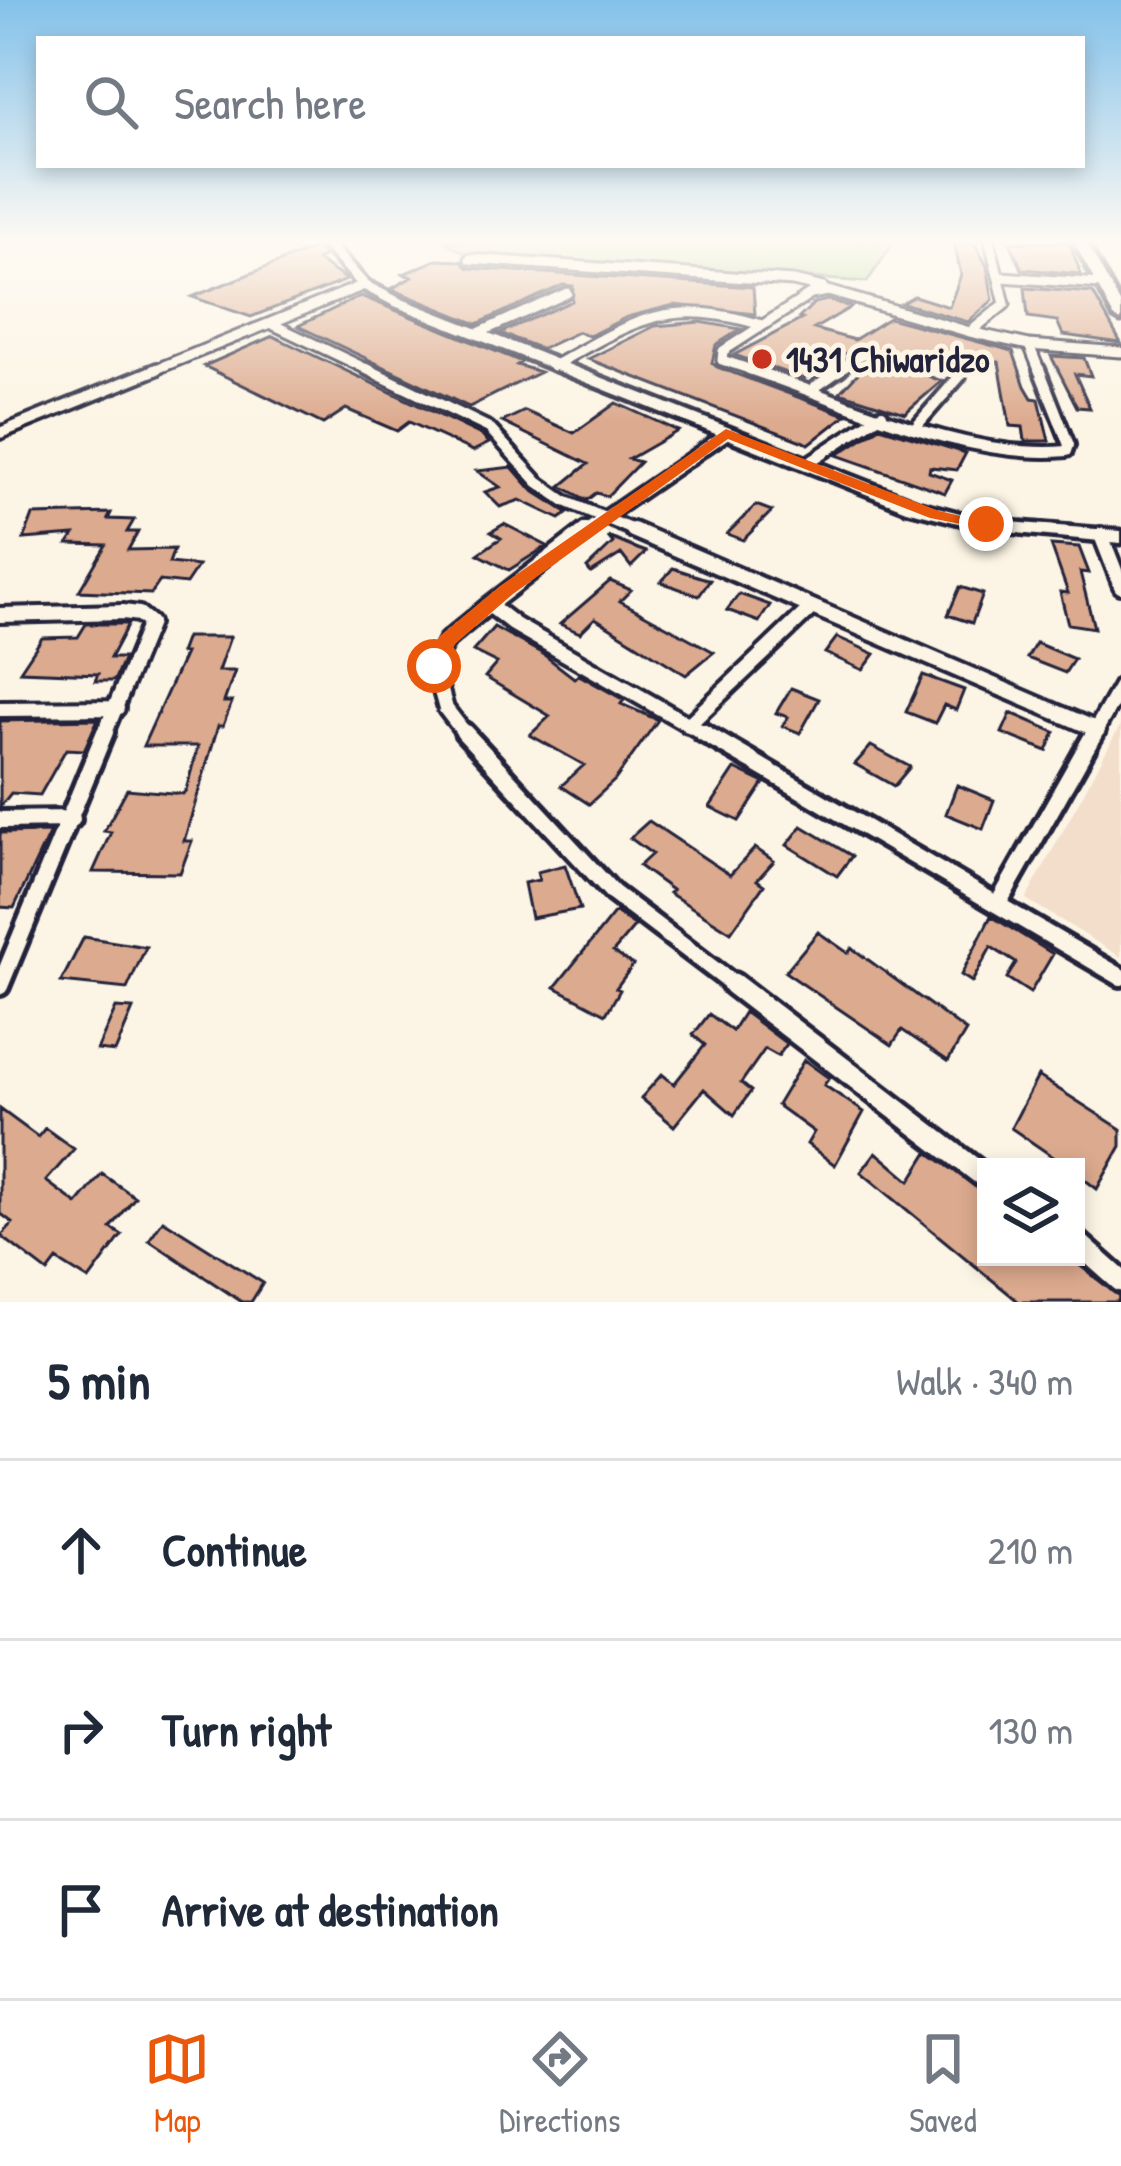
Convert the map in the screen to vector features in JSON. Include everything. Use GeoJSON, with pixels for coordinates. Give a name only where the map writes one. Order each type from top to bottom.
{"type":"FeatureCollection","features":[{"type":"Feature","properties":{"kind":"street"},"geometry":{"type":"LineString","coordinates":[[0,433],[322,303]]}},
{"type":"Feature","properties":{"kind":"street"},"geometry":{"type":"LineString","coordinates":[[405,303],[726,434],[958,520],[1121,537]]}},
{"type":"Feature","properties":{"kind":"street"},"geometry":{"type":"LineString","coordinates":[[476,334],[545,303]]}},
{"type":"Feature","properties":{"kind":"street"},"geometry":{"type":"LineString","coordinates":[[797,303],[724,351],[722,360],[988,447],[1030,454],[1067,451],[1029,345]]}},
{"type":"Feature","properties":{"kind":"street"},"geometry":{"type":"LineString","coordinates":[[869,303],[1029,345],[1121,352]]}},
{"type":"Feature","properties":{"kind":"street"},"geometry":{"type":"LineString","coordinates":[[970,332],[1005,303]]}},
{"type":"Feature","properties":{"kind":"street"},"geometry":{"type":"LineString","coordinates":[[554,366],[662,309],[715,313],[761,325]]}},
{"type":"Feature","properties":{"kind":"street"},"geometry":{"type":"LineString","coordinates":[[272,324],[469,416],[506,441],[550,494],[1098,730]]}},
{"type":"Feature","properties":{"kind":"street"},"geometry":{"type":"LineString","coordinates":[[811,390],[867,351]]}},
{"type":"Feature","properties":{"kind":"street"},"geometry":{"type":"LineString","coordinates":[[918,424],[961,376]]}},
{"type":"Feature","properties":{"kind":"street"},"geometry":{"type":"LineString","coordinates":[[806,464],[882,414]]}},
{"type":"Feature","properties":{"kind":"street"},"geometry":{"type":"LineString","coordinates":[[726,434],[603,517],[447,640],[434,666],[446,709],[613,893],[977,1171]]}},
{"type":"Feature","properties":{"kind":"street"},"geometry":{"type":"LineString","coordinates":[[1101,536],[1121,586]]}},
{"type":"Feature","properties":{"kind":"street"},"geometry":{"type":"LineString","coordinates":[[489,605],[515,625],[1121,977]]}},
{"type":"Feature","properties":{"kind":"street"},"geometry":{"type":"LineString","coordinates":[[688,725],[811,608]]}},
{"type":"Feature","properties":{"kind":"street"},"geometry":{"type":"LineString","coordinates":[[0,615],[123,612],[151,623],[0,986]]}},
{"type":"Feature","properties":{"kind":"street"},"geometry":{"type":"LineString","coordinates":[[999,902],[1121,686]]}},
{"type":"Feature","properties":{"kind":"street"},"geometry":{"type":"LineString","coordinates":[[0,709],[117,708]]}},
{"type":"Feature","properties":{"kind":"street"},"geometry":{"type":"LineString","coordinates":[[0,820],[72,819]]}},
{"type":"Feature","properties":{"kind":"street"},"geometry":{"type":"LineString","coordinates":[[1085,1249],[1121,1281]]}},
{"type":"Feature","properties":{"kind":"shaded area"},"geometry":{"type":"Polygon","coordinates":[[[1121,724],[1121,957],[1026,899],[1121,724]]]}},
{"type":"Feature","properties":{"kind":"building"},"geometry":{"type":"Polygon","coordinates":[[[209,303],[288,303],[251,317],[209,303]]]}},
{"type":"Feature","properties":{"kind":"building"},"geometry":{"type":"Polygon","coordinates":[[[347,303],[377,303],[540,372],[469,407],[298,326],[347,303]]]}},
{"type":"Feature","properties":{"kind":"building"},"geometry":{"type":"Polygon","coordinates":[[[425,303],[524,303],[477,324],[425,303]]]}},
{"type":"Feature","properties":{"kind":"building"},"geometry":{"type":"Polygon","coordinates":[[[568,303],[754,303],[755,314],[674,305],[627,317],[589,336],[578,332],[541,349],[500,333],[568,303]]]}},
{"type":"Feature","properties":{"kind":"building"},"geometry":{"type":"Polygon","coordinates":[[[814,303],[851,307],[814,329],[854,340],[889,318],[1013,351],[1025,386],[1032,398],[1039,399],[1049,441],[1025,441],[1023,427],[1010,426],[999,362],[903,367],[942,381],[905,413],[840,392],[860,371],[856,369],[874,356],[870,343],[830,360],[804,379],[734,355],[802,319],[814,303]]]}},
{"type":"Feature","properties":{"kind":"building"},"geometry":{"type":"Polygon","coordinates":[[[902,303],[936,303],[949,307],[951,303],[990,303],[968,322],[902,303]]]}},
{"type":"Feature","properties":{"kind":"building"},"geometry":{"type":"Polygon","coordinates":[[[1027,303],[1098,303],[1121,343],[1063,335],[1057,321],[1028,317],[1027,303]]]}},
{"type":"Feature","properties":{"kind":"building"},"geometry":{"type":"Polygon","coordinates":[[[700,322],[741,329],[716,345],[712,363],[717,367],[846,415],[809,444],[588,359],[655,326],[700,322]]]}},
{"type":"Feature","properties":{"kind":"building"},"geometry":{"type":"Polygon","coordinates":[[[273,336],[483,436],[489,443],[473,451],[409,422],[397,431],[346,409],[323,424],[204,366],[273,336]]]}},
{"type":"Feature","properties":{"kind":"building"},"geometry":{"type":"Polygon","coordinates":[[[1051,356],[1084,358],[1091,376],[1075,374],[1090,408],[1077,407],[1051,356]]]}},
{"type":"Feature","properties":{"kind":"building"},"geometry":{"type":"Polygon","coordinates":[[[616,403],[678,431],[629,459],[640,462],[607,496],[596,493],[587,500],[561,486],[588,464],[502,422],[525,411],[574,433],[616,403]]]}},
{"type":"Feature","properties":{"kind":"building"},"geometry":{"type":"Polygon","coordinates":[[[880,427],[966,453],[957,470],[930,467],[929,472],[952,480],[945,493],[837,455],[880,427]]]}},
{"type":"Feature","properties":{"kind":"building"},"geometry":{"type":"Polygon","coordinates":[[[512,467],[532,490],[568,513],[560,519],[520,500],[500,507],[485,492],[500,487],[477,471],[512,467]]]}},
{"type":"Feature","properties":{"kind":"building"},"geometry":{"type":"Polygon","coordinates":[[[756,505],[772,511],[743,540],[727,534],[756,505]]]}},
{"type":"Feature","properties":{"kind":"building"},"geometry":{"type":"Polygon","coordinates":[[[111,513],[108,519],[134,520],[127,532],[138,532],[128,550],[174,549],[169,563],[198,566],[186,584],[160,581],[151,594],[79,591],[106,545],[68,544],[74,535],[24,539],[33,515],[111,513]]]}},
{"type":"Feature","properties":{"kind":"building"},"geometry":{"type":"Polygon","coordinates":[[[504,524],[547,546],[509,570],[478,554],[501,538],[491,532],[504,524]]]}},
{"type":"Feature","properties":{"kind":"building"},"geometry":{"type":"Polygon","coordinates":[[[608,537],[646,552],[631,567],[621,554],[591,573],[587,568],[613,543],[608,537]]]}},
{"type":"Feature","properties":{"kind":"building"},"geometry":{"type":"Polygon","coordinates":[[[1051,545],[1079,547],[1089,573],[1080,572],[1094,628],[1068,624],[1060,592],[1068,593],[1051,545]]]}},
{"type":"Feature","properties":{"kind":"building"},"geometry":{"type":"Polygon","coordinates":[[[673,568],[710,580],[699,596],[661,582],[673,568]]]}},
{"type":"Feature","properties":{"kind":"building"},"geometry":{"type":"Polygon","coordinates":[[[610,581],[631,590],[620,601],[714,652],[686,675],[595,618],[580,633],[560,624],[610,581]]]}},
{"type":"Feature","properties":{"kind":"building"},"geometry":{"type":"Polygon","coordinates":[[[960,587],[983,594],[972,623],[948,615],[960,587]]]}},
{"type":"Feature","properties":{"kind":"building"},"geometry":{"type":"Polygon","coordinates":[[[739,594],[770,605],[759,622],[727,610],[739,594]]]}},
{"type":"Feature","properties":{"kind":"building"},"geometry":{"type":"Polygon","coordinates":[[[86,624],[128,624],[110,658],[124,658],[114,681],[95,681],[98,674],[20,671],[42,638],[78,637],[86,624]]]}},
{"type":"Feature","properties":{"kind":"building"},"geometry":{"type":"Polygon","coordinates":[[[494,627],[574,678],[579,675],[624,700],[621,704],[658,720],[615,780],[589,804],[561,786],[584,765],[530,735],[550,716],[485,677],[497,663],[473,651],[494,627]]]}},
{"type":"Feature","properties":{"kind":"building"},"geometry":{"type":"Polygon","coordinates":[[[186,637],[230,637],[218,671],[235,671],[224,702],[232,702],[223,726],[218,726],[184,841],[192,841],[180,873],[93,872],[111,832],[104,831],[127,789],[183,794],[186,790],[198,746],[143,746],[185,653],[180,653],[186,637]]]}},
{"type":"Feature","properties":{"kind":"building"},"geometry":{"type":"Polygon","coordinates":[[[837,637],[875,654],[863,670],[825,653],[837,637]]]}},
{"type":"Feature","properties":{"kind":"building"},"geometry":{"type":"Polygon","coordinates":[[[1036,643],[1074,659],[1065,673],[1027,658],[1036,643]]]}},
{"type":"Feature","properties":{"kind":"building"},"geometry":{"type":"Polygon","coordinates":[[[923,675],[964,690],[956,710],[944,705],[935,723],[906,712],[923,675]]]}},
{"type":"Feature","properties":{"kind":"building"},"geometry":{"type":"Polygon","coordinates":[[[791,688],[819,699],[800,733],[782,726],[788,717],[776,713],[791,688]]]}},
{"type":"Feature","properties":{"kind":"building"},"geometry":{"type":"Polygon","coordinates":[[[1011,713],[1055,732],[1047,751],[1002,733],[1011,713]]]}},
{"type":"Feature","properties":{"kind":"building"},"geometry":{"type":"Polygon","coordinates":[[[98,719],[84,750],[66,749],[40,795],[11,793],[0,807],[0,721],[98,719]]]}},
{"type":"Feature","properties":{"kind":"building"},"geometry":{"type":"Polygon","coordinates":[[[871,746],[910,767],[894,786],[855,764],[871,746]]]}},
{"type":"Feature","properties":{"kind":"building"},"geometry":{"type":"Polygon","coordinates":[[[735,769],[764,783],[739,821],[710,807],[735,769]]]}},
{"type":"Feature","properties":{"kind":"building"},"geometry":{"type":"Polygon","coordinates":[[[957,785],[994,800],[983,829],[946,814],[957,785]]]}},
{"type":"Feature","properties":{"kind":"building"},"geometry":{"type":"Polygon","coordinates":[[[649,821],[730,875],[755,848],[774,861],[757,880],[764,885],[731,932],[669,893],[672,890],[639,866],[652,854],[630,838],[649,821]]]}},
{"type":"Feature","properties":{"kind":"building"},"geometry":{"type":"Polygon","coordinates":[[[802,826],[852,856],[837,876],[787,845],[802,826]]]}},
{"type":"Feature","properties":{"kind":"building"},"geometry":{"type":"Polygon","coordinates":[[[50,832],[14,908],[0,907],[0,833],[50,832]]]}},
{"type":"Feature","properties":{"kind":"building"},"geometry":{"type":"Polygon","coordinates":[[[565,865],[580,909],[531,918],[524,883],[539,880],[537,872],[565,865]]]}},
{"type":"Feature","properties":{"kind":"building"},"geometry":{"type":"Polygon","coordinates":[[[615,912],[635,926],[613,952],[633,965],[616,988],[620,990],[606,1014],[555,987],[615,912]]]}},
{"type":"Feature","properties":{"kind":"building"},"geometry":{"type":"Polygon","coordinates":[[[991,916],[1053,954],[1030,993],[1007,978],[1016,963],[991,947],[972,982],[961,975],[991,916]]]}},
{"type":"Feature","properties":{"kind":"building"},"geometry":{"type":"Polygon","coordinates":[[[818,932],[848,953],[852,948],[966,1031],[948,1061],[902,1030],[892,1045],[785,972],[818,932]]]}},
{"type":"Feature","properties":{"kind":"building"},"geometry":{"type":"Polygon","coordinates":[[[84,937],[146,947],[127,989],[61,982],[84,937]]]}},
{"type":"Feature","properties":{"kind":"building"},"geometry":{"type":"Polygon","coordinates":[[[116,1008],[133,1009],[115,1052],[97,1050],[116,1008]]]}},
{"type":"Feature","properties":{"kind":"building"},"geometry":{"type":"Polygon","coordinates":[[[744,1012],[787,1044],[778,1056],[765,1049],[741,1083],[751,1091],[734,1115],[704,1089],[674,1126],[641,1098],[662,1074],[674,1084],[705,1045],[693,1035],[709,1014],[732,1031],[744,1012]]]}},
{"type":"Feature","properties":{"kind":"building"},"geometry":{"type":"Polygon","coordinates":[[[804,1060],[829,1078],[824,1085],[864,1112],[835,1165],[807,1144],[814,1132],[777,1105],[804,1060]]]}},
{"type":"Feature","properties":{"kind":"building"},"geometry":{"type":"Polygon","coordinates":[[[1038,1076],[1121,1129],[1121,1146],[1097,1189],[1085,1180],[1085,1158],[1055,1158],[1011,1128],[1038,1076]]]}},
{"type":"Feature","properties":{"kind":"building"},"geometry":{"type":"Polygon","coordinates":[[[0,1109],[38,1137],[45,1128],[74,1149],[46,1181],[77,1204],[102,1174],[135,1197],[111,1228],[122,1235],[89,1280],[57,1260],[48,1272],[1,1236],[13,1223],[0,1213],[0,1109]]]}},
{"type":"Feature","properties":{"kind":"building"},"geometry":{"type":"Polygon","coordinates":[[[876,1152],[910,1181],[928,1152],[977,1187],[977,1266],[1081,1266],[1119,1296],[1118,1302],[1019,1302],[861,1172],[876,1152]]]}},
{"type":"Feature","properties":{"kind":"building"},"geometry":{"type":"Polygon","coordinates":[[[163,1220],[263,1283],[251,1302],[242,1302],[149,1240],[163,1220]]]}},
{"type":"Feature","properties":{"kind":"place","name":"1431 Chiwaridzo"},"geometry":{"type":"Point","coordinates":[762,359]}},
{"type":"Feature","properties":{"kind":"route"},"geometry":{"type":"LineString","coordinates":[[434,666],[447,640],[506,590],[726,434],[935,515],[986,524]]}}]}
